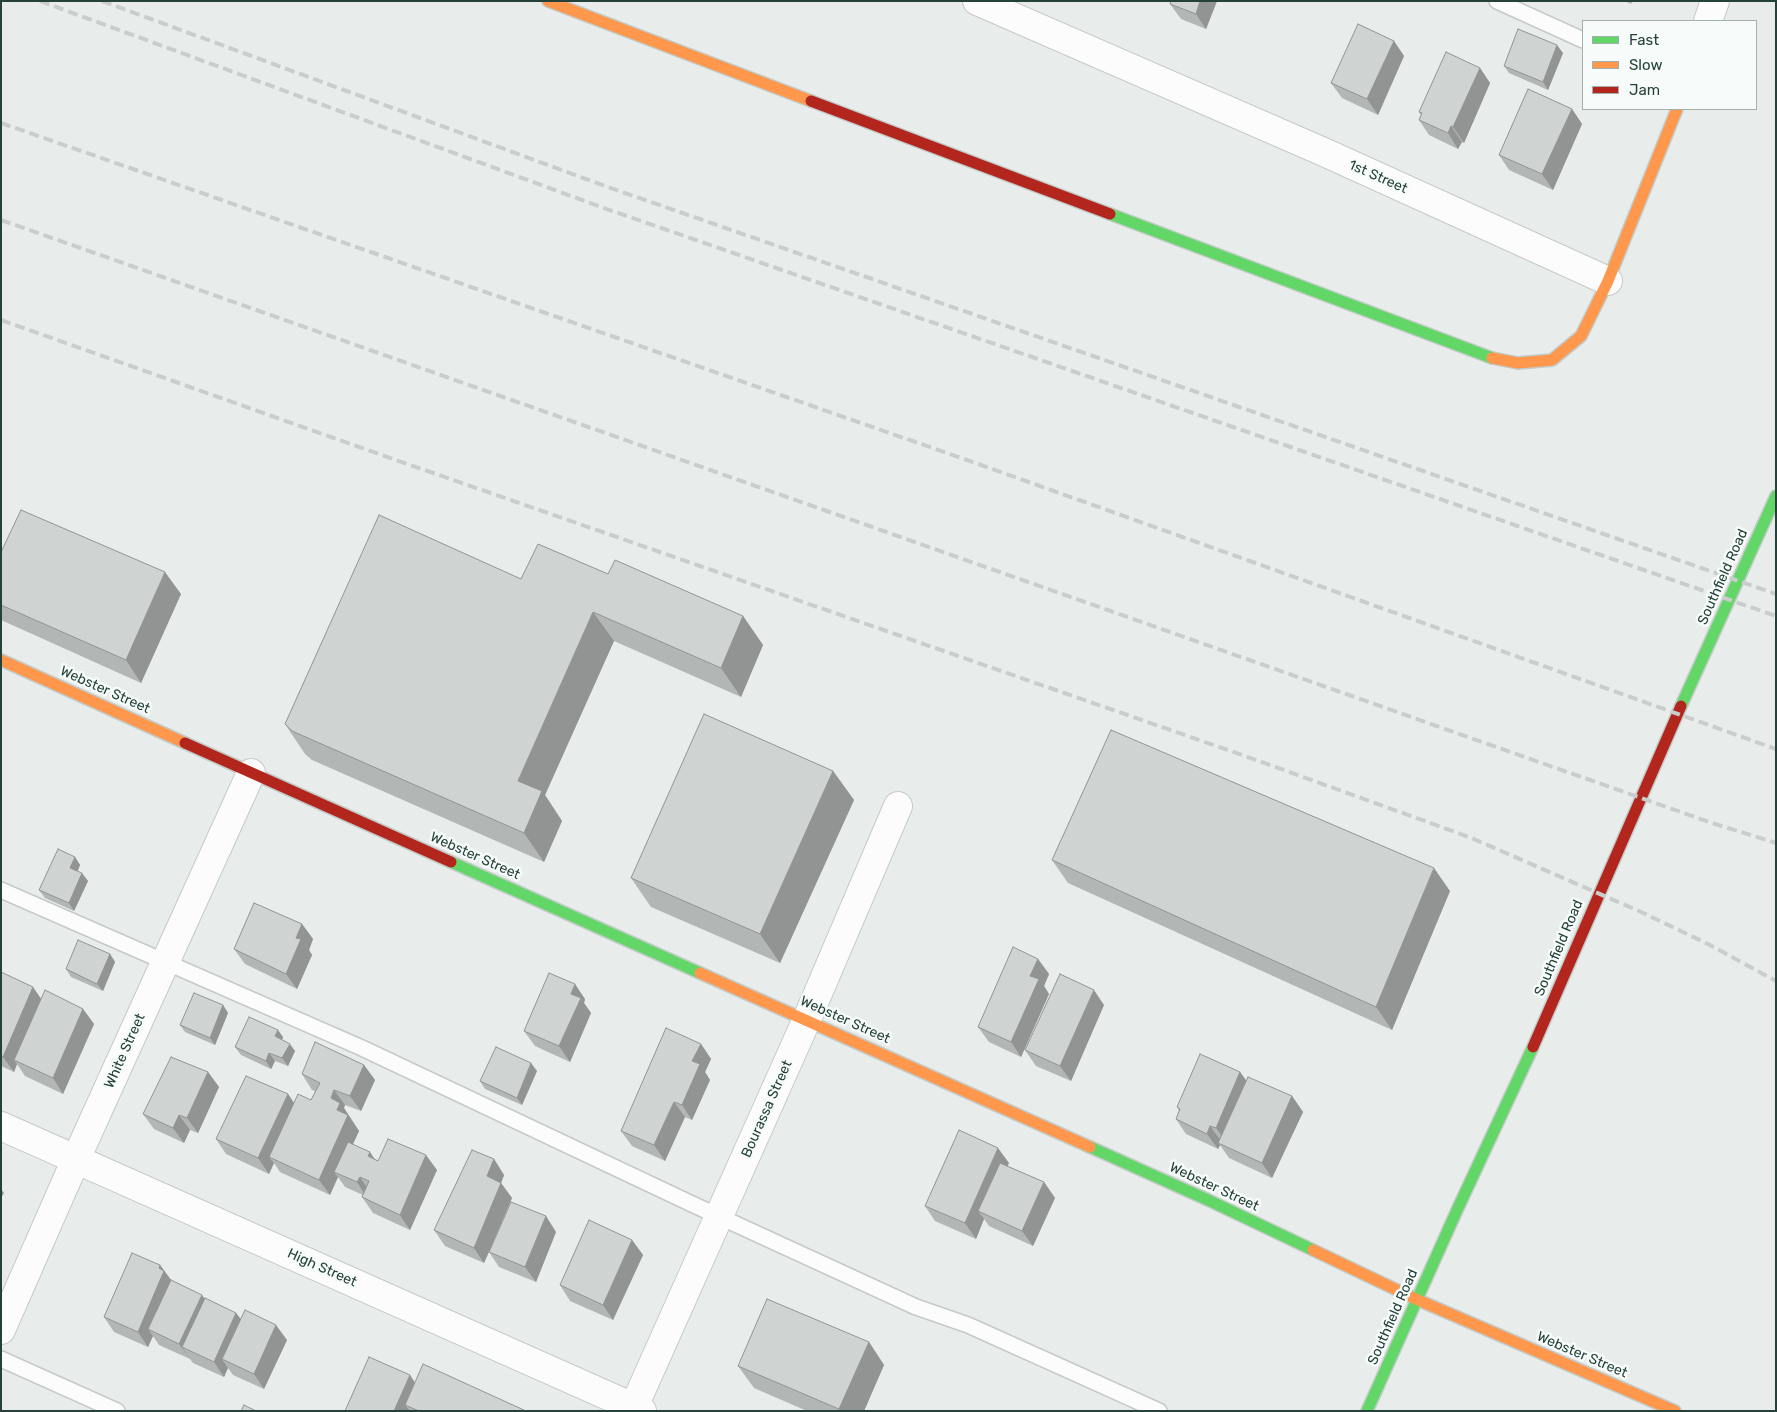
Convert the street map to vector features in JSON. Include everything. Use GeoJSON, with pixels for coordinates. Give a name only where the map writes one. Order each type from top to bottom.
{"type":"FeatureCollection","features":[{"type":"Feature","properties":{"kind":"street"},"geometry":{"type":"LineString","coordinates":[[548,1],[1487,357],[1518,363],[1552,360],[1581,336],[1608,281],[1677,110]]}},
{"type":"Feature","properties":{"kind":"street","name":"1st Street"},"geometry":{"type":"LineString","coordinates":[[976,1],[1326,153],[1608,281]]}},
{"type":"Feature","properties":{"kind":"street"},"geometry":{"type":"LineString","coordinates":[[1708,20],[1715,1]]}},
{"type":"Feature","properties":{"kind":"street","name":"Southfield Road"},"geometry":{"type":"LineString","coordinates":[[1367,1411],[1542,1027],[1677,715],[1776,496]]}},
{"type":"Feature","properties":{"kind":"street","name":"Webster Street"},"geometry":{"type":"LineString","coordinates":[[1,660],[1199,1196],[1646,1405],[1675,1411]]}},
{"type":"Feature","properties":{"kind":"street","name":"White Street"},"geometry":{"type":"LineString","coordinates":[[1,1330],[76,1159],[251,773]]}},
{"type":"Feature","properties":{"kind":"street","name":"Bourassa Street"},"geometry":{"type":"LineString","coordinates":[[636,1410],[719,1216],[807,1020],[898,806]]}},
{"type":"Feature","properties":{"kind":"street","name":"High Street"},"geometry":{"type":"LineString","coordinates":[[1,1126],[636,1410]]}},
{"type":"Feature","properties":{"kind":"lane"},"geometry":{"type":"LineString","coordinates":[[1497,1],[1582,40]]}},
{"type":"Feature","properties":{"kind":"lane"},"geometry":{"type":"LineString","coordinates":[[1,890],[362,1048],[916,1307],[968,1326],[1159,1411]]}},
{"type":"Feature","properties":{"kind":"lane"},"geometry":{"type":"LineString","coordinates":[[1,1359],[117,1411]]}},
{"type":"Feature","properties":{"kind":"building"},"geometry":{"type":"Polygon","coordinates":[[[1171,1],[1200,1],[1196,14],[1170,4],[1171,1]]]}},
{"type":"Feature","properties":{"kind":"building"},"geometry":{"type":"Polygon","coordinates":[[[1358,24],[1394,41],[1367,99],[1331,83],[1358,24]]]}},
{"type":"Feature","properties":{"kind":"building"},"geometry":{"type":"Polygon","coordinates":[[[1518,29],[1557,45],[1543,82],[1504,66],[1518,29]]]}},
{"type":"Feature","properties":{"kind":"building"},"geometry":{"type":"Polygon","coordinates":[[[1446,52],[1480,68],[1453,127],[1451,126],[1448,133],[1419,120],[1422,113],[1419,112],[1446,52]]]}},
{"type":"Feature","properties":{"kind":"building"},"geometry":{"type":"Polygon","coordinates":[[[1528,89],[1572,109],[1542,174],[1499,155],[1528,89]]]}},
{"type":"Feature","properties":{"kind":"building"},"geometry":{"type":"Polygon","coordinates":[[[21,510],[165,572],[126,660],[1,605],[1,552],[21,510]]]}},
{"type":"Feature","properties":{"kind":"building"},"geometry":{"type":"Polygon","coordinates":[[[379,515],[521,579],[538,544],[608,574],[615,560],[743,616],[721,668],[593,612],[518,781],[542,791],[524,833],[292,731],[285,724],[379,515]]]}},
{"type":"Feature","properties":{"kind":"building"},"geometry":{"type":"Polygon","coordinates":[[[704,714],[833,771],[760,934],[631,878],[704,714]]]}},
{"type":"Feature","properties":{"kind":"building"},"geometry":{"type":"Polygon","coordinates":[[[1111,730],[1434,868],[1376,1007],[1052,860],[1111,730]]]}},
{"type":"Feature","properties":{"kind":"building"},"geometry":{"type":"Polygon","coordinates":[[[58,849],[75,857],[70,868],[82,873],[69,903],[39,890],[58,849]]]}},
{"type":"Feature","properties":{"kind":"building"},"geometry":{"type":"Polygon","coordinates":[[[254,903],[302,924],[296,938],[301,939],[286,974],[234,949],[254,903]]]}},
{"type":"Feature","properties":{"kind":"building"},"geometry":{"type":"Polygon","coordinates":[[[78,940],[110,954],[97,984],[66,969],[78,940]]]}},
{"type":"Feature","properties":{"kind":"building"},"geometry":{"type":"Polygon","coordinates":[[[1013,947],[1038,959],[1030,976],[1039,979],[1011,1042],[978,1027],[1013,947]]]}},
{"type":"Feature","properties":{"kind":"building"},"geometry":{"type":"Polygon","coordinates":[[[1,972],[33,987],[3,1057],[1,1056],[1,972]]]}},
{"type":"Feature","properties":{"kind":"building"},"geometry":{"type":"Polygon","coordinates":[[[549,973],[575,984],[571,994],[581,998],[559,1046],[524,1031],[549,973]]]}},
{"type":"Feature","properties":{"kind":"building"},"geometry":{"type":"Polygon","coordinates":[[[1060,974],[1094,990],[1060,1066],[1025,1050],[1060,974]]]}},
{"type":"Feature","properties":{"kind":"building"},"geometry":{"type":"Polygon","coordinates":[[[45,990],[83,1009],[53,1078],[14,1060],[45,990]]]}},
{"type":"Feature","properties":{"kind":"building"},"geometry":{"type":"Polygon","coordinates":[[[194,993],[223,1005],[210,1038],[180,1025],[194,993]]]}},
{"type":"Feature","properties":{"kind":"building"},"geometry":{"type":"Polygon","coordinates":[[[249,1017],[278,1030],[275,1036],[290,1044],[282,1058],[269,1053],[266,1061],[235,1047],[249,1017]]]}},
{"type":"Feature","properties":{"kind":"building"},"geometry":{"type":"Polygon","coordinates":[[[666,1028],[701,1044],[692,1061],[700,1064],[682,1105],[674,1102],[654,1145],[621,1131],[666,1028]]]}},
{"type":"Feature","properties":{"kind":"building"},"geometry":{"type":"Polygon","coordinates":[[[315,1042],[364,1065],[350,1096],[334,1090],[331,1098],[340,1103],[337,1110],[348,1115],[319,1180],[269,1157],[298,1094],[311,1100],[320,1083],[302,1074],[315,1042]]]}},
{"type":"Feature","properties":{"kind":"building"},"geometry":{"type":"Polygon","coordinates":[[[496,1047],[531,1063],[517,1098],[480,1081],[496,1047]]]}},
{"type":"Feature","properties":{"kind":"building"},"geometry":{"type":"Polygon","coordinates":[[[1200,1054],[1240,1072],[1216,1128],[1210,1126],[1207,1134],[1176,1119],[1180,1109],[1177,1107],[1200,1054]]]}},
{"type":"Feature","properties":{"kind":"building"},"geometry":{"type":"Polygon","coordinates":[[[171,1057],[208,1072],[187,1118],[179,1115],[173,1128],[143,1114],[171,1057]]]}},
{"type":"Feature","properties":{"kind":"building"},"geometry":{"type":"Polygon","coordinates":[[[246,1076],[288,1094],[258,1158],[216,1139],[246,1076]]]}},
{"type":"Feature","properties":{"kind":"building"},"geometry":{"type":"Polygon","coordinates":[[[1248,1077],[1292,1096],[1262,1163],[1218,1143],[1248,1077]]]}},
{"type":"Feature","properties":{"kind":"building"},"geometry":{"type":"Polygon","coordinates":[[[959,1130],[998,1148],[965,1223],[925,1206],[959,1130]]]}},
{"type":"Feature","properties":{"kind":"building"},"geometry":{"type":"Polygon","coordinates":[[[388,1139],[426,1155],[400,1215],[362,1197],[369,1181],[360,1177],[357,1182],[334,1172],[348,1142],[370,1152],[368,1156],[378,1161],[388,1139]]]}},
{"type":"Feature","properties":{"kind":"building"},"geometry":{"type":"Polygon","coordinates":[[[472,1150],[494,1159],[487,1176],[501,1183],[474,1248],[434,1230],[472,1150]]]}},
{"type":"Feature","properties":{"kind":"building"},"geometry":{"type":"Polygon","coordinates":[[[1000,1163],[1044,1182],[1022,1231],[978,1211],[1000,1163]]]}},
{"type":"Feature","properties":{"kind":"building"},"geometry":{"type":"Polygon","coordinates":[[[511,1202],[546,1216],[525,1267],[489,1252],[511,1202]]]}},
{"type":"Feature","properties":{"kind":"building"},"geometry":{"type":"Polygon","coordinates":[[[589,1220],[632,1240],[603,1305],[560,1285],[589,1220]]]}},
{"type":"Feature","properties":{"kind":"building"},"geometry":{"type":"Polygon","coordinates":[[[132,1253],[160,1265],[159,1268],[164,1271],[138,1332],[104,1317],[132,1253]]]}},
{"type":"Feature","properties":{"kind":"building"},"geometry":{"type":"Polygon","coordinates":[[[171,1280],[202,1295],[179,1344],[148,1329],[171,1280]]]}},
{"type":"Feature","properties":{"kind":"building"},"geometry":{"type":"Polygon","coordinates":[[[205,1298],[236,1313],[214,1362],[182,1347],[205,1298]]]}},
{"type":"Feature","properties":{"kind":"building"},"geometry":{"type":"Polygon","coordinates":[[[767,1299],[869,1342],[839,1409],[738,1366],[767,1299]]]}},
{"type":"Feature","properties":{"kind":"building"},"geometry":{"type":"Polygon","coordinates":[[[245,1310],[276,1325],[254,1374],[222,1359],[245,1310]]]}},
{"type":"Feature","properties":{"kind":"building"},"geometry":{"type":"Polygon","coordinates":[[[369,1357],[410,1375],[394,1411],[345,1411],[369,1357]]]}},
{"type":"Feature","properties":{"kind":"building"},"geometry":{"type":"Polygon","coordinates":[[[423,1364],[526,1411],[419,1411],[405,1405],[423,1364]]]}},
{"type":"Feature","properties":{"kind":"building"},"geometry":{"type":"Polygon","coordinates":[[[244,1405],[256,1411],[241,1411],[244,1405]]]}},
{"type":"Feature","properties":{"kind":"railway"},"geometry":{"type":"LineString","coordinates":[[40,1],[601,207],[1776,616]]}},
{"type":"Feature","properties":{"kind":"railway"},"geometry":{"type":"LineString","coordinates":[[102,1],[605,186],[1776,594]]}},
{"type":"Feature","properties":{"kind":"railway"},"geometry":{"type":"LineString","coordinates":[[1,123],[967,460],[1776,749]]}},
{"type":"Feature","properties":{"kind":"railway"},"geometry":{"type":"LineString","coordinates":[[1,220],[1712,823],[1776,843]]}},
{"type":"Feature","properties":{"kind":"railway"},"geometry":{"type":"LineString","coordinates":[[1,320],[393,459],[1245,756],[1469,837],[1639,911],[1708,944],[1776,981]]}},
{"type":"Feature","properties":{"kind":"traffic: fast"},"geometry":{"type":"LineString","coordinates":[[1110,214],[1492,358]]}},
{"type":"Feature","properties":{"kind":"traffic: fast"},"geometry":{"type":"LineString","coordinates":[[1681,706],[1776,496]]}},
{"type":"Feature","properties":{"kind":"traffic: fast"},"geometry":{"type":"LineString","coordinates":[[451,862],[700,973]]}},
{"type":"Feature","properties":{"kind":"traffic: fast"},"geometry":{"type":"LineString","coordinates":[[1367,1411],[1533,1047]]}},
{"type":"Feature","properties":{"kind":"traffic: fast"},"geometry":{"type":"LineString","coordinates":[[1090,1147],[1313,1250]]}},
{"type":"Feature","properties":{"kind":"traffic: slow"},"geometry":{"type":"LineString","coordinates":[[548,1],[811,101]]}},
{"type":"Feature","properties":{"kind":"traffic: slow"},"geometry":{"type":"LineString","coordinates":[[1492,358],[1518,363],[1552,360],[1581,336],[1608,281],[1677,110]]}},
{"type":"Feature","properties":{"kind":"traffic: slow"},"geometry":{"type":"LineString","coordinates":[[1,660],[185,743]]}},
{"type":"Feature","properties":{"kind":"traffic: slow"},"geometry":{"type":"LineString","coordinates":[[700,973],[1090,1147]]}},
{"type":"Feature","properties":{"kind":"traffic: slow"},"geometry":{"type":"LineString","coordinates":[[1313,1250],[1418,1300],[1675,1411]]}},
{"type":"Feature","properties":{"kind":"traffic: jam"},"geometry":{"type":"LineString","coordinates":[[811,101],[1110,214]]}},
{"type":"Feature","properties":{"kind":"traffic: jam"},"geometry":{"type":"LineString","coordinates":[[1533,1047],[1681,706]]}},
{"type":"Feature","properties":{"kind":"traffic: jam"},"geometry":{"type":"LineString","coordinates":[[185,743],[451,862]]}}]}
